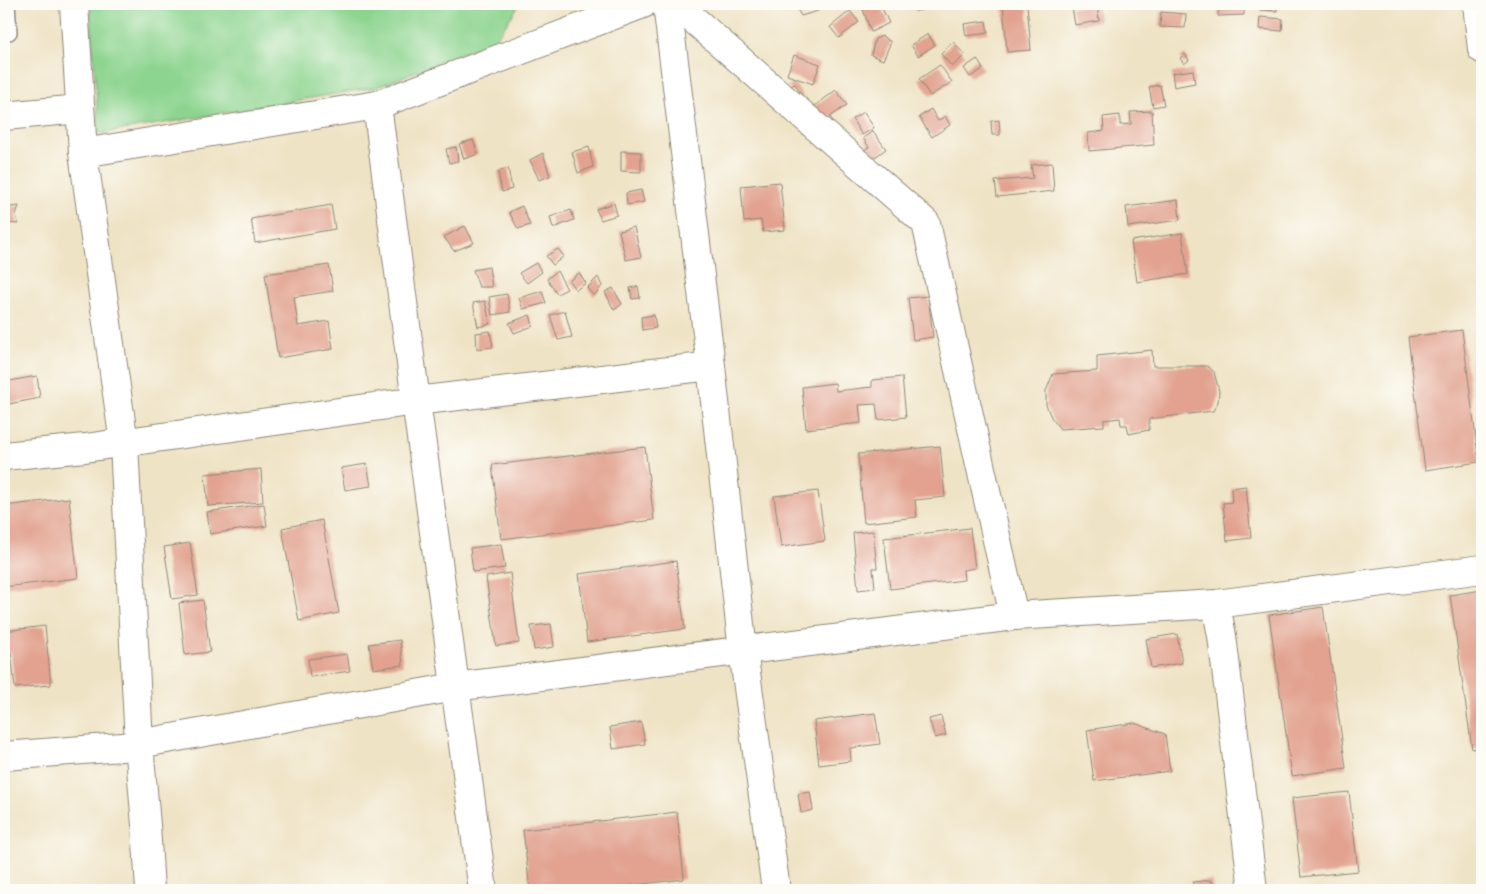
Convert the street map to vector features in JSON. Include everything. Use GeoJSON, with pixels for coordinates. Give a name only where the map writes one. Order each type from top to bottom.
{"type":"FeatureCollection","features":[{"type":"Feature","properties":{"kind":"street"},"geometry":{"type":"LineString","coordinates":[[74,4],[83,154],[124,443],[139,744],[150,890]]}},
{"type":"Feature","properties":{"kind":"street"},"geometry":{"type":"LineString","coordinates":[[83,154],[377,105],[643,4]]}},
{"type":"Feature","properties":{"kind":"street"},"geometry":{"type":"LineString","coordinates":[[667,4],[712,366],[743,651],[776,890]]}},
{"type":"Feature","properties":{"kind":"street"},"geometry":{"type":"LineString","coordinates":[[676,4],[926,224],[1014,616]]}},
{"type":"Feature","properties":{"kind":"street"},"geometry":{"type":"LineString","coordinates":[[1477,4],[1482,49]]}},
{"type":"Feature","properties":{"kind":"street"},"geometry":{"type":"LineString","coordinates":[[377,105],[483,890]]}},
{"type":"Feature","properties":{"kind":"street"},"geometry":{"type":"LineString","coordinates":[[4,116],[80,109]]}},
{"type":"Feature","properties":{"kind":"street"},"geometry":{"type":"LineString","coordinates":[[4,456],[124,443],[416,401],[712,366]]}},
{"type":"Feature","properties":{"kind":"street"},"geometry":{"type":"LineString","coordinates":[[4,756],[122,747],[455,687],[1014,616],[1216,604],[1482,569]]}},
{"type":"Feature","properties":{"kind":"street"},"geometry":{"type":"LineString","coordinates":[[1216,604],[1222,636],[1253,890]]}},
{"type":"Feature","properties":{"kind":"lane"},"geometry":{"type":"LineString","coordinates":[[4,32],[9,32],[7,4]]}},
{"type":"Feature","properties":{"kind":"green space"},"geometry":{"type":"Polygon","coordinates":[[[90,4],[520,4],[495,40],[377,87],[99,134],[90,4]]]}},
{"type":"Feature","properties":{"kind":"building"},"geometry":{"type":"Polygon","coordinates":[[[794,4],[817,4],[818,11],[801,16],[794,4]]]}},
{"type":"Feature","properties":{"kind":"building"},"geometry":{"type":"Polygon","coordinates":[[[861,4],[880,4],[889,23],[871,32],[861,4]]]}},
{"type":"Feature","properties":{"kind":"building"},"geometry":{"type":"Polygon","coordinates":[[[913,4],[928,4],[929,8],[915,11],[913,4]]]}},
{"type":"Feature","properties":{"kind":"building"},"geometry":{"type":"Polygon","coordinates":[[[1003,4],[1027,4],[1031,50],[1007,52],[1003,4]]]}},
{"type":"Feature","properties":{"kind":"building"},"geometry":{"type":"Polygon","coordinates":[[[1097,4],[1099,21],[1075,25],[1072,7],[1097,4]]]}},
{"type":"Feature","properties":{"kind":"building"},"geometry":{"type":"Polygon","coordinates":[[[1219,4],[1244,4],[1244,15],[1218,16],[1219,4]]]}},
{"type":"Feature","properties":{"kind":"building"},"geometry":{"type":"Polygon","coordinates":[[[1261,4],[1277,4],[1277,11],[1260,10],[1261,4]]]}},
{"type":"Feature","properties":{"kind":"building"},"geometry":{"type":"Polygon","coordinates":[[[850,11],[859,22],[839,38],[830,27],[850,11]]]}},
{"type":"Feature","properties":{"kind":"building"},"geometry":{"type":"Polygon","coordinates":[[[1161,12],[1186,14],[1185,28],[1160,27],[1161,12]]]}},
{"type":"Feature","properties":{"kind":"building"},"geometry":{"type":"Polygon","coordinates":[[[1260,17],[1283,19],[1282,31],[1259,29],[1260,17]]]}},
{"type":"Feature","properties":{"kind":"building"},"geometry":{"type":"Polygon","coordinates":[[[986,21],[988,33],[966,36],[964,24],[986,21]]]}},
{"type":"Feature","properties":{"kind":"building"},"geometry":{"type":"Polygon","coordinates":[[[928,34],[935,45],[918,56],[911,45],[928,34]]]}},
{"type":"Feature","properties":{"kind":"building"},"geometry":{"type":"Polygon","coordinates":[[[882,36],[891,42],[883,60],[871,55],[875,39],[882,36]]]}},
{"type":"Feature","properties":{"kind":"building"},"geometry":{"type":"Polygon","coordinates":[[[953,42],[965,55],[952,67],[941,54],[953,42]]]}},
{"type":"Feature","properties":{"kind":"building"},"geometry":{"type":"Polygon","coordinates":[[[1185,54],[1189,60],[1184,64],[1180,58],[1185,54]]]}},
{"type":"Feature","properties":{"kind":"building"},"geometry":{"type":"Polygon","coordinates":[[[794,55],[820,64],[813,84],[787,75],[794,55]]]}},
{"type":"Feature","properties":{"kind":"building"},"geometry":{"type":"Polygon","coordinates":[[[977,59],[983,69],[970,77],[964,68],[977,59]]]}},
{"type":"Feature","properties":{"kind":"building"},"geometry":{"type":"Polygon","coordinates":[[[940,65],[952,82],[930,96],[919,79],[940,65]]]}},
{"type":"Feature","properties":{"kind":"building"},"geometry":{"type":"Polygon","coordinates":[[[1193,70],[1195,83],[1174,87],[1172,73],[1193,70]]]}},
{"type":"Feature","properties":{"kind":"building"},"geometry":{"type":"Polygon","coordinates":[[[795,84],[804,98],[787,87],[795,84]]]}},
{"type":"Feature","properties":{"kind":"building"},"geometry":{"type":"Polygon","coordinates":[[[1160,85],[1164,105],[1153,107],[1149,87],[1160,85]]]}},
{"type":"Feature","properties":{"kind":"building"},"geometry":{"type":"Polygon","coordinates":[[[836,90],[847,105],[830,117],[833,121],[825,127],[811,109],[836,90]]]}},
{"type":"Feature","properties":{"kind":"building"},"geometry":{"type":"Polygon","coordinates":[[[931,109],[938,121],[945,116],[950,125],[932,137],[919,117],[931,109]]]}},
{"type":"Feature","properties":{"kind":"building"},"geometry":{"type":"Polygon","coordinates":[[[1152,111],[1154,145],[1089,151],[1088,133],[1104,131],[1103,117],[1120,115],[1120,125],[1131,124],[1130,112],[1152,111]]]}},
{"type":"Feature","properties":{"kind":"building"},"geometry":{"type":"Polygon","coordinates":[[[864,112],[874,128],[862,135],[852,119],[864,112]]]}},
{"type":"Feature","properties":{"kind":"building"},"geometry":{"type":"Polygon","coordinates":[[[999,120],[1000,135],[992,135],[991,121],[999,120]]]}},
{"type":"Feature","properties":{"kind":"building"},"geometry":{"type":"Polygon","coordinates":[[[873,131],[886,149],[868,162],[861,152],[869,147],[863,138],[873,131]]]}},
{"type":"Feature","properties":{"kind":"building"},"geometry":{"type":"Polygon","coordinates":[[[473,140],[478,154],[464,159],[459,144],[473,140]]]}},
{"type":"Feature","properties":{"kind":"building"},"geometry":{"type":"Polygon","coordinates":[[[456,147],[458,161],[449,163],[446,149],[456,147]]]}},
{"type":"Feature","properties":{"kind":"building"},"geometry":{"type":"Polygon","coordinates":[[[589,147],[593,167],[578,173],[572,152],[589,147]]]}},
{"type":"Feature","properties":{"kind":"building"},"geometry":{"type":"Polygon","coordinates":[[[621,151],[641,152],[641,172],[621,171],[621,151]]]}},
{"type":"Feature","properties":{"kind":"building"},"geometry":{"type":"Polygon","coordinates":[[[543,153],[550,176],[539,180],[530,160],[543,153]]]}},
{"type":"Feature","properties":{"kind":"building"},"geometry":{"type":"Polygon","coordinates":[[[1052,163],[1054,191],[997,197],[995,181],[1033,178],[1031,165],[1052,163]]]}},
{"type":"Feature","properties":{"kind":"building"},"geometry":{"type":"Polygon","coordinates":[[[508,168],[512,189],[502,192],[498,172],[508,168]]]}},
{"type":"Feature","properties":{"kind":"building"},"geometry":{"type":"Polygon","coordinates":[[[780,182],[785,230],[763,232],[761,220],[744,222],[741,186],[780,182]]]}},
{"type":"Feature","properties":{"kind":"building"},"geometry":{"type":"Polygon","coordinates":[[[641,190],[644,202],[627,205],[626,193],[641,190]]]}},
{"type":"Feature","properties":{"kind":"building"},"geometry":{"type":"Polygon","coordinates":[[[1178,200],[1180,220],[1128,227],[1126,207],[1178,200]]]}},
{"type":"Feature","properties":{"kind":"building"},"geometry":{"type":"Polygon","coordinates":[[[614,203],[617,215],[601,220],[596,209],[614,203]]]}},
{"type":"Feature","properties":{"kind":"building"},"geometry":{"type":"Polygon","coordinates":[[[331,205],[335,229],[255,243],[251,219],[331,205]]]}},
{"type":"Feature","properties":{"kind":"building"},"geometry":{"type":"Polygon","coordinates":[[[19,206],[16,214],[18,224],[4,223],[4,208],[19,206]]]}},
{"type":"Feature","properties":{"kind":"building"},"geometry":{"type":"Polygon","coordinates":[[[522,206],[530,225],[518,229],[509,212],[522,206]]]}},
{"type":"Feature","properties":{"kind":"building"},"geometry":{"type":"Polygon","coordinates":[[[571,210],[574,220],[553,228],[550,217],[571,210]]]}},
{"type":"Feature","properties":{"kind":"building"},"geometry":{"type":"Polygon","coordinates":[[[465,226],[474,243],[454,251],[444,237],[465,226]]]}},
{"type":"Feature","properties":{"kind":"building"},"geometry":{"type":"Polygon","coordinates":[[[634,227],[641,257],[626,260],[619,231],[634,227]]]}},
{"type":"Feature","properties":{"kind":"building"},"geometry":{"type":"Polygon","coordinates":[[[1182,233],[1188,274],[1137,282],[1131,241],[1182,233]]]}},
{"type":"Feature","properties":{"kind":"building"},"geometry":{"type":"Polygon","coordinates":[[[558,249],[564,256],[553,265],[546,256],[558,249]]]}},
{"type":"Feature","properties":{"kind":"building"},"geometry":{"type":"Polygon","coordinates":[[[536,263],[542,272],[527,283],[519,273],[536,263]]]}},
{"type":"Feature","properties":{"kind":"building"},"geometry":{"type":"Polygon","coordinates":[[[329,265],[333,291],[294,297],[298,326],[329,321],[333,349],[278,358],[265,274],[329,265]]]}},
{"type":"Feature","properties":{"kind":"building"},"geometry":{"type":"Polygon","coordinates":[[[489,267],[492,287],[479,287],[473,270],[489,267]]]}},
{"type":"Feature","properties":{"kind":"building"},"geometry":{"type":"Polygon","coordinates":[[[557,271],[567,289],[557,294],[547,279],[557,271]]]}},
{"type":"Feature","properties":{"kind":"building"},"geometry":{"type":"Polygon","coordinates":[[[579,273],[586,283],[576,290],[569,281],[579,273]]]}},
{"type":"Feature","properties":{"kind":"building"},"geometry":{"type":"Polygon","coordinates":[[[598,277],[602,286],[594,296],[587,288],[598,277]]]}},
{"type":"Feature","properties":{"kind":"building"},"geometry":{"type":"Polygon","coordinates":[[[638,286],[640,298],[632,299],[630,288],[638,286]]]}},
{"type":"Feature","properties":{"kind":"building"},"geometry":{"type":"Polygon","coordinates":[[[613,288],[622,304],[614,310],[605,292],[613,288]]]}},
{"type":"Feature","properties":{"kind":"building"},"geometry":{"type":"Polygon","coordinates":[[[542,291],[546,303],[523,309],[519,298],[542,291]]]}},
{"type":"Feature","properties":{"kind":"building"},"geometry":{"type":"Polygon","coordinates":[[[507,294],[510,312],[492,315],[489,297],[507,294]]]}},
{"type":"Feature","properties":{"kind":"building"},"geometry":{"type":"Polygon","coordinates":[[[928,296],[933,337],[913,340],[908,298],[928,296]]]}},
{"type":"Feature","properties":{"kind":"building"},"geometry":{"type":"Polygon","coordinates":[[[485,301],[490,324],[478,327],[473,303],[485,301]]]}},
{"type":"Feature","properties":{"kind":"building"},"geometry":{"type":"Polygon","coordinates":[[[565,311],[572,337],[558,340],[550,315],[565,311]]]}},
{"type":"Feature","properties":{"kind":"building"},"geometry":{"type":"Polygon","coordinates":[[[530,315],[533,326],[514,333],[509,323],[530,315]]]}},
{"type":"Feature","properties":{"kind":"building"},"geometry":{"type":"Polygon","coordinates":[[[654,315],[656,328],[642,330],[641,317],[654,315]]]}},
{"type":"Feature","properties":{"kind":"building"},"geometry":{"type":"Polygon","coordinates":[[[1462,330],[1479,462],[1425,470],[1408,337],[1462,330]]]}},
{"type":"Feature","properties":{"kind":"building"},"geometry":{"type":"Polygon","coordinates":[[[490,331],[493,347],[477,349],[476,333],[490,331]]]}},
{"type":"Feature","properties":{"kind":"building"},"geometry":{"type":"Polygon","coordinates":[[[1152,350],[1153,366],[1207,366],[1214,372],[1219,391],[1218,402],[1213,411],[1149,419],[1149,430],[1129,434],[1127,425],[1121,425],[1120,418],[1104,420],[1104,426],[1060,429],[1051,417],[1046,405],[1046,391],[1053,374],[1097,371],[1097,356],[1152,350]]]}},
{"type":"Feature","properties":{"kind":"building"},"geometry":{"type":"Polygon","coordinates":[[[1479,359],[1482,359],[1482,377],[1480,377],[1479,359]]]}},
{"type":"Feature","properties":{"kind":"building"},"geometry":{"type":"Polygon","coordinates":[[[37,376],[40,398],[4,405],[4,382],[37,376]]]}},
{"type":"Feature","properties":{"kind":"building"},"geometry":{"type":"Polygon","coordinates":[[[902,377],[906,417],[878,420],[876,404],[859,405],[861,423],[806,429],[802,387],[835,383],[836,391],[872,387],[872,380],[902,377]]]}},
{"type":"Feature","properties":{"kind":"building"},"geometry":{"type":"Polygon","coordinates":[[[940,446],[945,497],[915,500],[917,517],[864,523],[858,454],[940,446]]]}},
{"type":"Feature","properties":{"kind":"building"},"geometry":{"type":"Polygon","coordinates":[[[645,447],[654,520],[501,539],[492,465],[645,447]]]}},
{"type":"Feature","properties":{"kind":"building"},"geometry":{"type":"Polygon","coordinates":[[[367,464],[371,486],[345,490],[341,468],[367,464]]]}},
{"type":"Feature","properties":{"kind":"building"},"geometry":{"type":"Polygon","coordinates":[[[261,469],[263,502],[208,506],[205,474],[261,469]]]}},
{"type":"Feature","properties":{"kind":"building"},"geometry":{"type":"Polygon","coordinates":[[[1246,486],[1251,538],[1227,541],[1223,503],[1232,502],[1231,488],[1246,486]]]}},
{"type":"Feature","properties":{"kind":"building"},"geometry":{"type":"Polygon","coordinates":[[[818,491],[825,541],[781,547],[774,496],[818,491]]]}},
{"type":"Feature","properties":{"kind":"building"},"geometry":{"type":"Polygon","coordinates":[[[69,498],[78,578],[4,587],[4,506],[69,498]]]}},
{"type":"Feature","properties":{"kind":"building"},"geometry":{"type":"Polygon","coordinates":[[[264,504],[267,526],[210,534],[207,512],[264,504]]]}},
{"type":"Feature","properties":{"kind":"building"},"geometry":{"type":"Polygon","coordinates":[[[322,520],[339,613],[299,621],[282,528],[322,520]]]}},
{"type":"Feature","properties":{"kind":"building"},"geometry":{"type":"Polygon","coordinates":[[[970,528],[975,568],[963,570],[964,580],[890,589],[884,538],[970,528]]]}},
{"type":"Feature","properties":{"kind":"building"},"geometry":{"type":"Polygon","coordinates":[[[873,531],[877,568],[873,568],[875,588],[858,590],[853,533],[873,531]]]}},
{"type":"Feature","properties":{"kind":"building"},"geometry":{"type":"Polygon","coordinates":[[[190,543],[198,595],[172,599],[164,547],[190,543]]]}},
{"type":"Feature","properties":{"kind":"building"},"geometry":{"type":"Polygon","coordinates":[[[501,544],[505,568],[473,572],[470,548],[501,544]]]}},
{"type":"Feature","properties":{"kind":"building"},"geometry":{"type":"Polygon","coordinates":[[[676,561],[685,629],[587,642],[579,574],[676,561]]]}},
{"type":"Feature","properties":{"kind":"building"},"geometry":{"type":"Polygon","coordinates":[[[510,573],[519,643],[496,646],[486,577],[510,573]]]}},
{"type":"Feature","properties":{"kind":"building"},"geometry":{"type":"Polygon","coordinates":[[[1482,590],[1482,747],[1472,749],[1450,595],[1482,590]]]}},
{"type":"Feature","properties":{"kind":"building"},"geometry":{"type":"Polygon","coordinates":[[[203,600],[210,652],[185,655],[179,603],[203,600]]]}},
{"type":"Feature","properties":{"kind":"building"},"geometry":{"type":"Polygon","coordinates":[[[1323,607],[1346,768],[1292,776],[1269,615],[1323,607]]]}},
{"type":"Feature","properties":{"kind":"building"},"geometry":{"type":"Polygon","coordinates":[[[551,624],[554,647],[534,650],[531,626],[551,624]]]}},
{"type":"Feature","properties":{"kind":"building"},"geometry":{"type":"Polygon","coordinates":[[[45,626],[51,685],[15,688],[11,652],[4,653],[4,631],[45,626]]]}},
{"type":"Feature","properties":{"kind":"building"},"geometry":{"type":"Polygon","coordinates":[[[1177,634],[1182,663],[1151,668],[1146,639],[1177,634]]]}},
{"type":"Feature","properties":{"kind":"building"},"geometry":{"type":"Polygon","coordinates":[[[400,640],[403,665],[373,669],[369,644],[400,640]]]}},
{"type":"Feature","properties":{"kind":"building"},"geometry":{"type":"Polygon","coordinates":[[[347,654],[350,671],[310,677],[308,659],[347,654]]]}},
{"type":"Feature","properties":{"kind":"building"},"geometry":{"type":"Polygon","coordinates":[[[875,713],[880,744],[850,748],[851,761],[819,765],[814,721],[875,713]]]}},
{"type":"Feature","properties":{"kind":"building"},"geometry":{"type":"Polygon","coordinates":[[[941,716],[946,735],[935,738],[929,719],[941,716]]]}},
{"type":"Feature","properties":{"kind":"building"},"geometry":{"type":"Polygon","coordinates":[[[641,722],[645,744],[613,749],[610,727],[641,722]]]}},
{"type":"Feature","properties":{"kind":"building"},"geometry":{"type":"Polygon","coordinates":[[[1134,723],[1165,734],[1170,771],[1094,781],[1087,730],[1134,723]]]}},
{"type":"Feature","properties":{"kind":"building"},"geometry":{"type":"Polygon","coordinates":[[[810,792],[813,810],[801,813],[798,794],[810,792]]]}},
{"type":"Feature","properties":{"kind":"building"},"geometry":{"type":"Polygon","coordinates":[[[1349,792],[1358,871],[1301,877],[1292,798],[1349,792]]]}},
{"type":"Feature","properties":{"kind":"building"},"geometry":{"type":"Polygon","coordinates":[[[677,812],[684,879],[594,890],[530,890],[523,830],[677,812]]]}},
{"type":"Feature","properties":{"kind":"building"},"geometry":{"type":"Polygon","coordinates":[[[1212,880],[1213,890],[1194,890],[1193,882],[1212,880]]]}}]}
